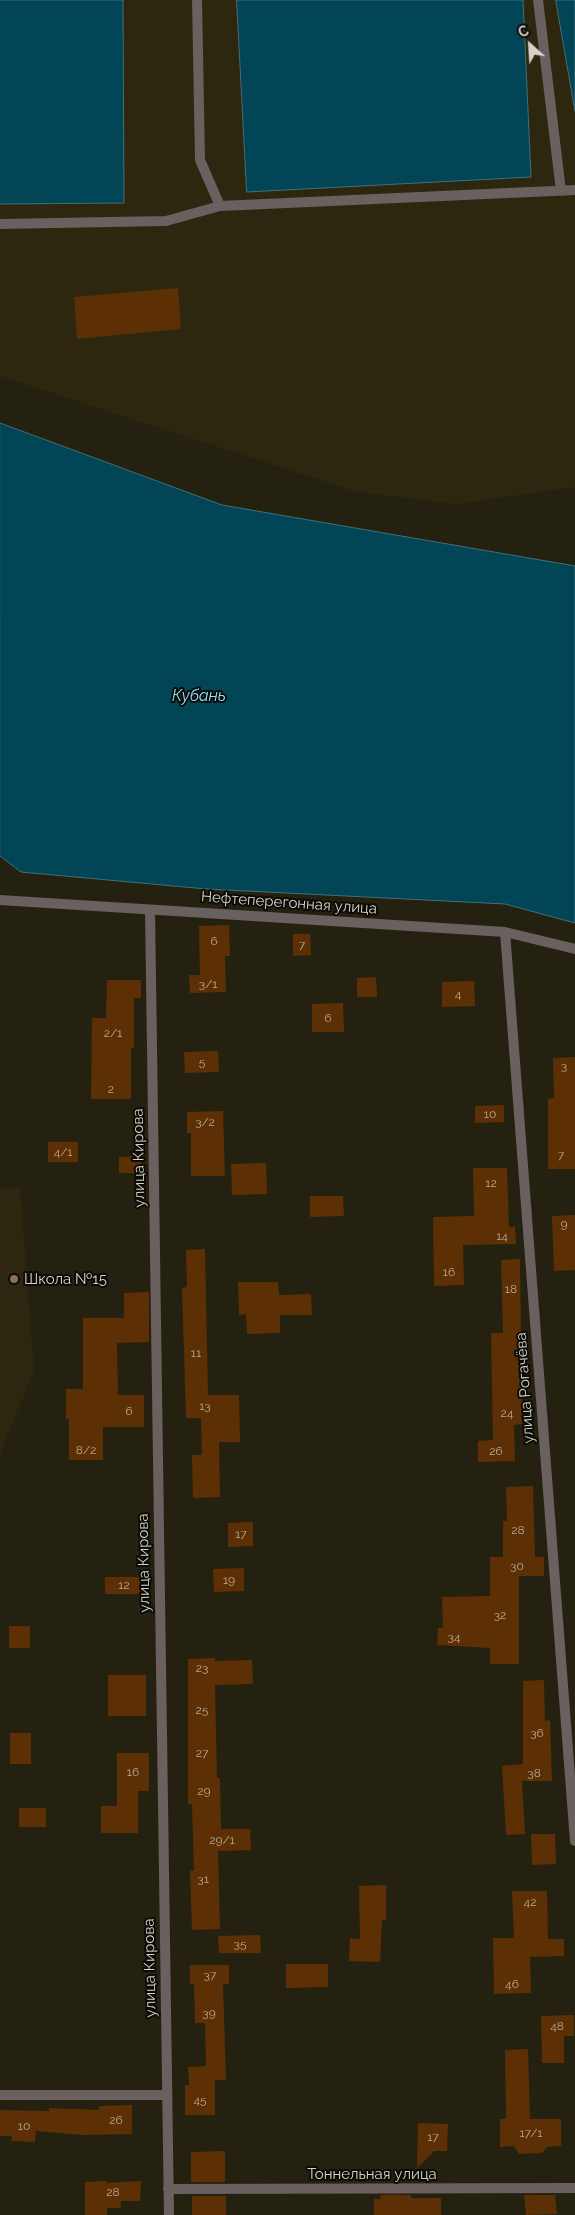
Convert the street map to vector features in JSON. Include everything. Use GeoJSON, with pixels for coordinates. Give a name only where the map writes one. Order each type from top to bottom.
{"type":"FeatureCollection","features":[{"type":"Feature","properties":{"kind":"street"},"geometry":{"type":"LineString","coordinates":[[197,0],[200,160],[220,206]]}},
{"type":"Feature","properties":{"kind":"street"},"geometry":{"type":"LineString","coordinates":[[538,0],[562,191]]}},
{"type":"Feature","properties":{"kind":"street"},"geometry":{"type":"LineString","coordinates":[[0,224],[166,221],[220,206],[575,190]]}},
{"type":"Feature","properties":{"kind":"street","name":"Нефтеперегонная улица"},"geometry":{"type":"LineString","coordinates":[[0,900],[505,932],[575,949]]}},
{"type":"Feature","properties":{"kind":"street","name":"улица Кирова"},"geometry":{"type":"LineString","coordinates":[[150,910],[169,2215]]}},
{"type":"Feature","properties":{"kind":"street","name":"улица Рогачёва"},"geometry":{"type":"LineString","coordinates":[[505,932],[575,1841]]}},
{"type":"Feature","properties":{"kind":"street"},"geometry":{"type":"LineString","coordinates":[[0,2095],[167,2094]]}},
{"type":"Feature","properties":{"kind":"street","name":"Тоннельная улица"},"geometry":{"type":"LineString","coordinates":[[168,2189],[575,2188]]}},
{"type":"Feature","properties":{"kind":"shaded area"},"geometry":{"type":"Polygon","coordinates":[[[0,0],[575,0],[575,487],[456,504],[357,492],[0,376],[0,0]]]}},
{"type":"Feature","properties":{"kind":"shaded area","name":"Школа №15"},"geometry":{"type":"Polygon","coordinates":[[[0,1187],[20,1188],[34,1371],[0,1458],[0,1187]]]}},
{"type":"Feature","properties":{"kind":"water"},"geometry":{"type":"Polygon","coordinates":[[[0,0],[123,0],[124,203],[0,204],[0,0]]]}},
{"type":"Feature","properties":{"kind":"water"},"geometry":{"type":"Polygon","coordinates":[[[237,0],[523,0],[531,177],[247,192],[237,0]]]}},
{"type":"Feature","properties":{"kind":"water"},"geometry":{"type":"Polygon","coordinates":[[[556,0],[575,0],[575,111],[556,0]]]}},
{"type":"Feature","properties":{"kind":"water","name":"Кубань"},"geometry":{"type":"Polygon","coordinates":[[[0,423],[222,505],[575,566],[575,923],[505,904],[206,889],[21,872],[0,856],[0,423]]]}},
{"type":"Feature","properties":{"kind":"building"},"geometry":{"type":"Polygon","coordinates":[[[178,288],[181,329],[77,339],[74,297],[178,288]]]}},
{"type":"Feature","properties":{"kind":"building"},"geometry":{"type":"Polygon","coordinates":[[[229,925],[230,956],[225,956],[226,992],[190,993],[189,975],[200,975],[199,926],[229,925]]]}},
{"type":"Feature","properties":{"kind":"building"},"geometry":{"type":"Polygon","coordinates":[[[293,934],[310,934],[311,955],[293,956],[293,934]]]}},
{"type":"Feature","properties":{"kind":"building"},"geometry":{"type":"Polygon","coordinates":[[[376,977],[377,997],[357,997],[357,978],[376,977]]]}},
{"type":"Feature","properties":{"kind":"building"},"geometry":{"type":"Polygon","coordinates":[[[107,980],[141,980],[141,998],[134,998],[134,1048],[131,1048],[131,1099],[91,1099],[92,1018],[106,1018],[107,980]]]}},
{"type":"Feature","properties":{"kind":"building"},"geometry":{"type":"Polygon","coordinates":[[[474,981],[475,1006],[442,1007],[442,982],[474,981]]]}},
{"type":"Feature","properties":{"kind":"building"},"geometry":{"type":"Polygon","coordinates":[[[343,1003],[344,1032],[312,1032],[312,1004],[343,1003]]]}},
{"type":"Feature","properties":{"kind":"building"},"geometry":{"type":"Polygon","coordinates":[[[218,1051],[219,1072],[185,1073],[184,1052],[218,1051]]]}},
{"type":"Feature","properties":{"kind":"building"},"geometry":{"type":"Polygon","coordinates":[[[575,1057],[575,1169],[548,1169],[548,1099],[554,1098],[553,1058],[575,1057]]]}},
{"type":"Feature","properties":{"kind":"building"},"geometry":{"type":"Polygon","coordinates":[[[504,1105],[504,1122],[475,1123],[475,1106],[504,1105]]]}},
{"type":"Feature","properties":{"kind":"building"},"geometry":{"type":"Polygon","coordinates":[[[223,1111],[225,1176],[191,1176],[191,1133],[187,1133],[187,1112],[223,1111]]]}},
{"type":"Feature","properties":{"kind":"building"},"geometry":{"type":"Polygon","coordinates":[[[48,1142],[78,1142],[78,1162],[48,1162],[48,1142]]]}},
{"type":"Feature","properties":{"kind":"building"},"geometry":{"type":"Polygon","coordinates":[[[141,1156],[141,1173],[119,1173],[119,1157],[141,1156]]]}},
{"type":"Feature","properties":{"kind":"building"},"geometry":{"type":"Polygon","coordinates":[[[266,1163],[267,1194],[232,1195],[231,1164],[266,1163]]]}},
{"type":"Feature","properties":{"kind":"building"},"geometry":{"type":"Polygon","coordinates":[[[473,1168],[507,1168],[509,1227],[515,1227],[516,1244],[463,1245],[464,1285],[434,1286],[433,1217],[474,1216],[473,1168]]]}},
{"type":"Feature","properties":{"kind":"building"},"geometry":{"type":"Polygon","coordinates":[[[310,1196],[343,1196],[344,1216],[310,1217],[310,1196]]]}},
{"type":"Feature","properties":{"kind":"building"},"geometry":{"type":"Polygon","coordinates":[[[575,1215],[575,1270],[554,1271],[552,1216],[575,1215]]]}},
{"type":"Feature","properties":{"kind":"building"},"geometry":{"type":"Polygon","coordinates":[[[205,1249],[208,1395],[239,1395],[240,1442],[219,1442],[220,1497],[193,1498],[192,1455],[202,1455],[201,1418],[186,1418],[182,1288],[187,1287],[186,1250],[205,1249]]]}},
{"type":"Feature","properties":{"kind":"building"},"geometry":{"type":"Polygon","coordinates":[[[520,1259],[522,1424],[514,1425],[515,1461],[478,1462],[478,1441],[493,1440],[491,1333],[503,1333],[501,1260],[520,1259]]]}},
{"type":"Feature","properties":{"kind":"building"},"geometry":{"type":"Polygon","coordinates":[[[238,1282],[278,1282],[279,1295],[311,1294],[312,1315],[280,1315],[280,1333],[247,1334],[246,1314],[239,1315],[238,1282]]]}},
{"type":"Feature","properties":{"kind":"building"},"geometry":{"type":"Polygon","coordinates":[[[149,1292],[149,1342],[117,1343],[118,1395],[144,1395],[144,1427],[103,1427],[103,1460],[69,1460],[69,1419],[66,1419],[66,1389],[83,1389],[83,1318],[124,1318],[124,1293],[149,1292]]]}},
{"type":"Feature","properties":{"kind":"building"},"geometry":{"type":"Polygon","coordinates":[[[533,1486],[535,1557],[544,1557],[544,1576],[519,1576],[519,1664],[490,1664],[490,1648],[437,1645],[438,1628],[443,1628],[442,1597],[490,1596],[490,1557],[503,1557],[503,1521],[507,1521],[506,1487],[533,1486]]]}},
{"type":"Feature","properties":{"kind":"building"},"geometry":{"type":"Polygon","coordinates":[[[253,1522],[253,1546],[228,1547],[228,1523],[253,1522]]]}},
{"type":"Feature","properties":{"kind":"building"},"geometry":{"type":"Polygon","coordinates":[[[244,1568],[244,1591],[214,1592],[213,1569],[244,1568]]]}},
{"type":"Feature","properties":{"kind":"building"},"geometry":{"type":"Polygon","coordinates":[[[105,1577],[144,1577],[144,1594],[105,1594],[105,1577]]]}},
{"type":"Feature","properties":{"kind":"building"},"geometry":{"type":"Polygon","coordinates":[[[9,1626],[30,1626],[30,1648],[9,1648],[9,1626]]]}},
{"type":"Feature","properties":{"kind":"building"},"geometry":{"type":"Polygon","coordinates":[[[215,1658],[215,1661],[252,1660],[253,1684],[215,1685],[217,1778],[220,1778],[221,1829],[250,1829],[251,1850],[218,1851],[220,1929],[192,1930],[190,1871],[194,1871],[192,1804],[188,1804],[188,1659],[215,1658]]]}},
{"type":"Feature","properties":{"kind":"building"},"geometry":{"type":"Polygon","coordinates":[[[108,1675],[146,1675],[146,1716],[108,1716],[108,1675]]]}},
{"type":"Feature","properties":{"kind":"building"},"geometry":{"type":"Polygon","coordinates":[[[544,1680],[545,1721],[550,1720],[552,1781],[522,1781],[525,1834],[506,1835],[502,1766],[523,1764],[523,1681],[544,1680]]]}},
{"type":"Feature","properties":{"kind":"building"},"geometry":{"type":"Polygon","coordinates":[[[10,1733],[31,1733],[31,1764],[10,1764],[10,1733]]]}},
{"type":"Feature","properties":{"kind":"building"},"geometry":{"type":"Polygon","coordinates":[[[117,1753],[149,1753],[149,1791],[138,1791],[138,1833],[101,1833],[101,1806],[117,1806],[117,1753]]]}},
{"type":"Feature","properties":{"kind":"building"},"geometry":{"type":"Polygon","coordinates":[[[19,1808],[46,1808],[46,1827],[19,1827],[19,1808]]]}},
{"type":"Feature","properties":{"kind":"building"},"geometry":{"type":"Polygon","coordinates":[[[531,1834],[555,1834],[556,1864],[532,1865],[531,1834]]]}},
{"type":"Feature","properties":{"kind":"building"},"geometry":{"type":"Polygon","coordinates":[[[386,1885],[386,1920],[382,1920],[380,1962],[349,1961],[350,1938],[360,1939],[359,1886],[386,1885]]]}},
{"type":"Feature","properties":{"kind":"building"},"geometry":{"type":"Polygon","coordinates":[[[512,1891],[547,1891],[548,1939],[564,1939],[564,1956],[530,1957],[531,1993],[494,1994],[493,1938],[514,1938],[512,1891]]]}},
{"type":"Feature","properties":{"kind":"building"},"geometry":{"type":"Polygon","coordinates":[[[260,1935],[261,1953],[219,1953],[218,1936],[260,1935]]]}},
{"type":"Feature","properties":{"kind":"building"},"geometry":{"type":"Polygon","coordinates":[[[286,1964],[328,1964],[328,1987],[286,1988],[286,1964]]]}},
{"type":"Feature","properties":{"kind":"building"},"geometry":{"type":"Polygon","coordinates":[[[190,1965],[229,1965],[229,1984],[223,1984],[226,2080],[215,2080],[215,2115],[185,2115],[185,2085],[189,2085],[188,2067],[206,2066],[205,2023],[195,2023],[194,1984],[190,1984],[190,1965]]]}},
{"type":"Feature","properties":{"kind":"building"},"geometry":{"type":"Polygon","coordinates":[[[574,2015],[574,2036],[564,2036],[564,2063],[542,2063],[541,2016],[574,2015]]]}},
{"type":"Feature","properties":{"kind":"building"},"geometry":{"type":"Polygon","coordinates":[[[528,2049],[530,2119],[561,2119],[561,2146],[547,2147],[542,2153],[519,2154],[514,2146],[500,2147],[500,2119],[506,2119],[505,2050],[528,2049]]]}},
{"type":"Feature","properties":{"kind":"building"},"geometry":{"type":"Polygon","coordinates":[[[132,2105],[132,2134],[83,2135],[36,2131],[35,2142],[11,2141],[12,2136],[0,2136],[0,2110],[49,2111],[49,2108],[99,2110],[99,2106],[132,2105]]]}},
{"type":"Feature","properties":{"kind":"building"},"geometry":{"type":"Polygon","coordinates":[[[418,2123],[448,2124],[447,2151],[434,2151],[417,2168],[418,2123]]]}},
{"type":"Feature","properties":{"kind":"building"},"geometry":{"type":"Polygon","coordinates":[[[225,2151],[225,2182],[191,2182],[191,2152],[225,2151]]]}},
{"type":"Feature","properties":{"kind":"building"},"geometry":{"type":"Polygon","coordinates":[[[107,2181],[107,2183],[141,2181],[140,2201],[121,2201],[121,2208],[107,2208],[107,2215],[85,2215],[85,2182],[107,2181]]]}},
{"type":"Feature","properties":{"kind":"building"},"geometry":{"type":"Polygon","coordinates":[[[380,2195],[411,2195],[411,2198],[441,2198],[441,2215],[374,2215],[374,2199],[381,2199],[380,2195]]]}},
{"type":"Feature","properties":{"kind":"building"},"geometry":{"type":"Polygon","coordinates":[[[524,2195],[555,2195],[557,2214],[526,2215],[524,2195]]]}},
{"type":"Feature","properties":{"kind":"building"},"geometry":{"type":"Polygon","coordinates":[[[192,2196],[226,2196],[226,2215],[192,2215],[192,2196]]]}},
{"type":"Feature","properties":{"kind":"place","name":"Школа №15"},"geometry":{"type":"Point","coordinates":[14,1279]}}]}
